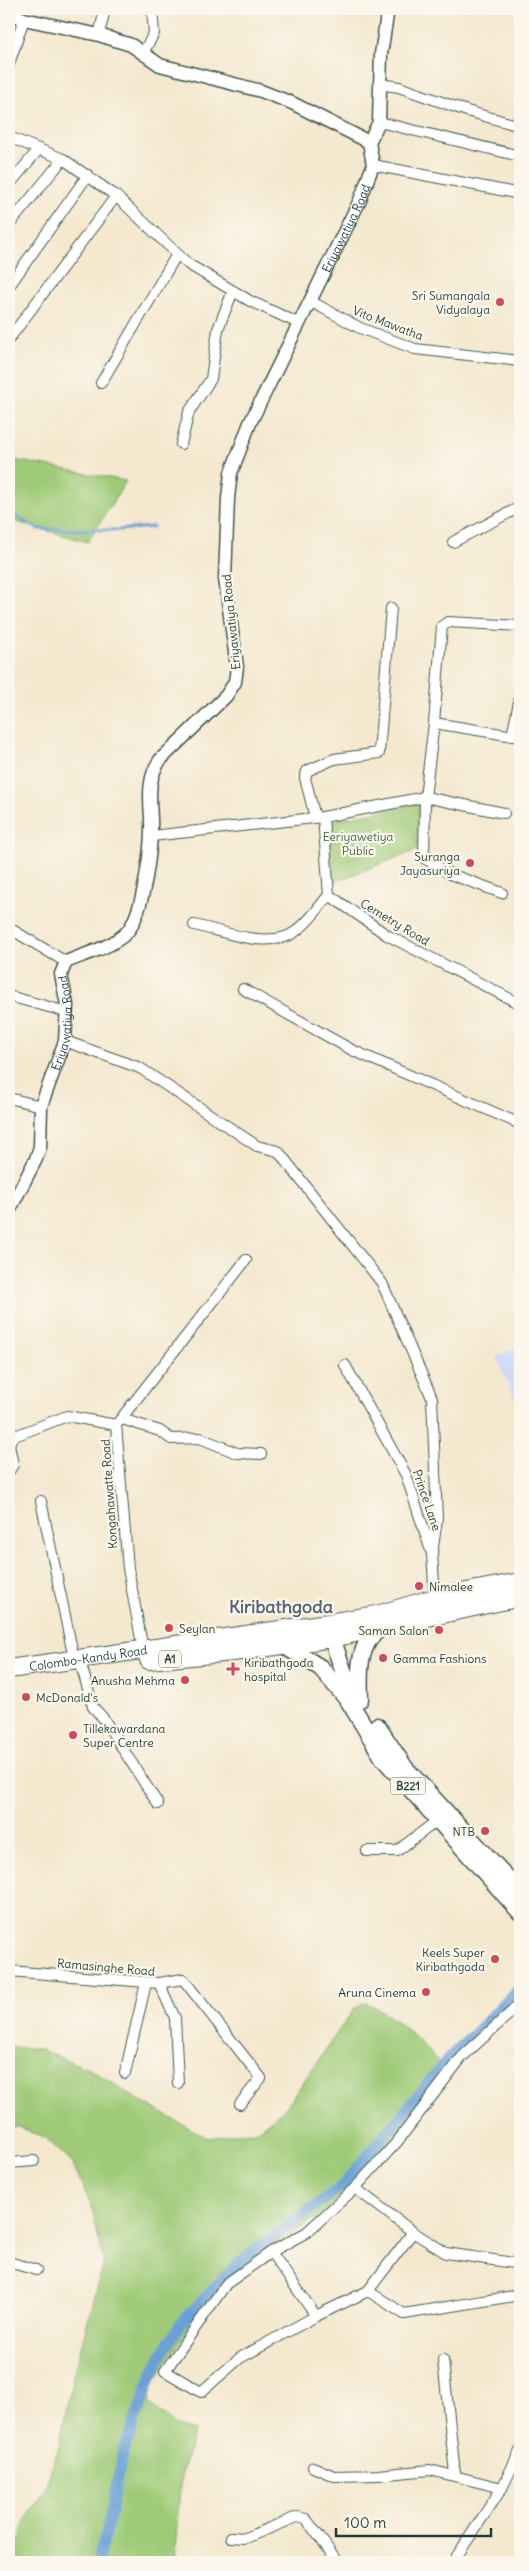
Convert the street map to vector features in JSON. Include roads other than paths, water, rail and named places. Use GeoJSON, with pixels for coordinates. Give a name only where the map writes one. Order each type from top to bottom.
{"type":"FeatureCollection","features":[{"type":"Feature","properties":{"kind":"highway","name":"Colombo-Kandy Road"},"geometry":{"type":"LineString","coordinates":[[9,1669],[283,1646],[338,1631],[377,1615],[435,1598],[520,1582]]}},
{"type":"Feature","properties":{"kind":"highway","name":"Colombo-Kandy Road"},"geometry":{"type":"LineString","coordinates":[[9,1680],[143,1650],[380,1628],[520,1596]]}},
{"type":"Feature","properties":{"kind":"main road"},"geometry":{"type":"LineString","coordinates":[[355,1701],[359,1661],[371,1634],[380,1628]]}},
{"type":"Feature","properties":{"kind":"main road","name":"B221"},"geometry":{"type":"LineString","coordinates":[[338,1631],[355,1701],[384,1759],[520,1912]]}},
{"type":"Feature","properties":{"kind":"main road"},"geometry":{"type":"LineString","coordinates":[[283,1646],[321,1668],[355,1701]]}},
{"type":"Feature","properties":{"kind":"main road","name":"B221"},"geometry":{"type":"LineString","coordinates":[[355,1701],[404,1768],[520,1892]]}},
{"type":"Feature","properties":{"kind":"street"},"geometry":{"type":"LineString","coordinates":[[99,35],[105,9]]}},
{"type":"Feature","properties":{"kind":"street"},"geometry":{"type":"LineString","coordinates":[[143,53],[154,33],[152,9]]}},
{"type":"Feature","properties":{"kind":"street"},"geometry":{"type":"LineString","coordinates":[[388,9],[382,54],[379,122],[369,142],[373,165],[520,194]]}},
{"type":"Feature","properties":{"kind":"street"},"geometry":{"type":"LineString","coordinates":[[9,13],[24,19],[99,35],[131,45],[160,65],[261,91],[292,103],[369,142]]}},
{"type":"Feature","properties":{"kind":"street"},"geometry":{"type":"LineString","coordinates":[[9,64],[24,19]]}},
{"type":"Feature","properties":{"kind":"street"},"geometry":{"type":"LineString","coordinates":[[380,84],[399,86],[467,111],[520,126]]}},
{"type":"Feature","properties":{"kind":"street"},"geometry":{"type":"LineString","coordinates":[[379,122],[520,156]]}},
{"type":"Feature","properties":{"kind":"street"},"geometry":{"type":"LineString","coordinates":[[10,141],[39,149],[63,159],[116,196],[188,264],[233,291],[298,323]]}},
{"type":"Feature","properties":{"kind":"street"},"geometry":{"type":"LineString","coordinates":[[9,185],[39,149]]}},
{"type":"Feature","properties":{"kind":"street"},"geometry":{"type":"LineString","coordinates":[[9,225],[63,159]]}},
{"type":"Feature","properties":{"kind":"street","name":"Eriyawatiya Road"},"geometry":{"type":"LineString","coordinates":[[9,1211],[17,1198],[40,1147],[40,1106],[65,1041],[67,1012],[61,974],[66,962],[126,934],[138,909],[149,863],[152,836],[150,787],[153,771],[160,760],[226,696],[235,682],[237,667],[225,578],[228,498],[232,473],[250,423],[360,200],[373,165]]}},
{"type":"Feature","properties":{"kind":"street"},"geometry":{"type":"LineString","coordinates":[[9,286],[88,175]]}},
{"type":"Feature","properties":{"kind":"street"},"geometry":{"type":"LineString","coordinates":[[9,339],[116,196]]}},
{"type":"Feature","properties":{"kind":"street"},"geometry":{"type":"LineString","coordinates":[[101,383],[177,254]]}},
{"type":"Feature","properties":{"kind":"street"},"geometry":{"type":"LineString","coordinates":[[181,444],[189,412],[211,379],[218,329],[233,291]]}},
{"type":"Feature","properties":{"kind":"street","name":"Vito Mawatha"},"geometry":{"type":"LineString","coordinates":[[310,301],[360,328],[415,349],[520,362]]}},
{"type":"Feature","properties":{"kind":"street"},"geometry":{"type":"LineString","coordinates":[[453,542],[520,507]]}},
{"type":"Feature","properties":{"kind":"street"},"geometry":{"type":"LineString","coordinates":[[194,925],[252,939],[286,937],[302,926],[330,895],[319,817],[305,778],[307,771],[334,759],[380,753],[391,608]]}},
{"type":"Feature","properties":{"kind":"street"},"geometry":{"type":"LineString","coordinates":[[502,893],[450,874],[424,858],[425,797],[434,723],[442,626],[448,622],[520,626]]}},
{"type":"Feature","properties":{"kind":"street"},"geometry":{"type":"LineString","coordinates":[[434,723],[516,737],[520,697]]}},
{"type":"Feature","properties":{"kind":"street"},"geometry":{"type":"LineString","coordinates":[[152,836],[319,817],[425,797],[504,813]]}},
{"type":"Feature","properties":{"kind":"street","name":"Cemetry Road"},"geometry":{"type":"LineString","coordinates":[[330,895],[387,935],[520,1004]]}},
{"type":"Feature","properties":{"kind":"street"},"geometry":{"type":"LineString","coordinates":[[9,928],[66,962]]}},
{"type":"Feature","properties":{"kind":"street"},"geometry":{"type":"LineString","coordinates":[[243,989],[352,1050],[520,1124]]}},
{"type":"Feature","properties":{"kind":"street"},"geometry":{"type":"LineString","coordinates":[[9,996],[67,1012]]}},
{"type":"Feature","properties":{"kind":"street"},"geometry":{"type":"LineString","coordinates":[[65,1041],[140,1068],[257,1146],[278,1151],[382,1283],[432,1398],[437,1520],[432,1554]]}},
{"type":"Feature","properties":{"kind":"street"},"geometry":{"type":"LineString","coordinates":[[9,1098],[40,1106]]}},
{"type":"Feature","properties":{"kind":"street"},"geometry":{"type":"LineString","coordinates":[[119,1422],[246,1260]]}},
{"type":"Feature","properties":{"kind":"street","name":"Prince Lane"},"geometry":{"type":"LineString","coordinates":[[345,1365],[406,1475],[432,1554],[435,1598]]}},
{"type":"Feature","properties":{"kind":"street"},"geometry":{"type":"LineString","coordinates":[[9,1471],[14,1466],[9,1445],[12,1437],[67,1416],[119,1422],[160,1431],[171,1439],[200,1438],[237,1453],[261,1454]]}},
{"type":"Feature","properties":{"kind":"street","name":"Kongahawatte Road"},"geometry":{"type":"LineString","coordinates":[[119,1422],[128,1568],[143,1650]]}},
{"type":"Feature","properties":{"kind":"street"},"geometry":{"type":"LineString","coordinates":[[41,1501],[78,1664],[93,1707],[103,1718],[158,1804]]}},
{"type":"Feature","properties":{"kind":"street"},"geometry":{"type":"LineString","coordinates":[[367,1851],[398,1851],[438,1820]]}},
{"type":"Feature","properties":{"kind":"street","name":"Ramasinghe Road"},"geometry":{"type":"LineString","coordinates":[[9,1971],[159,1983],[175,2018],[178,2083]]}},
{"type":"Feature","properties":{"kind":"street"},"geometry":{"type":"LineString","coordinates":[[159,1983],[183,1979],[261,2078],[240,2104]]}},
{"type":"Feature","properties":{"kind":"street"},"geometry":{"type":"LineString","coordinates":[[125,2073],[146,1982]]}},
{"type":"Feature","properties":{"kind":"street"},"geometry":{"type":"LineString","coordinates":[[413,2232],[368,2291],[316,2316],[240,2358],[201,2392],[165,2371],[226,2284],[271,2252],[308,2232],[355,2188],[397,2142],[462,2057],[520,2004]]}},
{"type":"Feature","properties":{"kind":"street"},"geometry":{"type":"LineString","coordinates":[[9,2163],[34,2161]]}},
{"type":"Feature","properties":{"kind":"street"},"geometry":{"type":"LineString","coordinates":[[355,2188],[413,2232],[446,2253],[520,2264]]}},
{"type":"Feature","properties":{"kind":"street"},"geometry":{"type":"LineString","coordinates":[[271,2252],[316,2316]]}},
{"type":"Feature","properties":{"kind":"street"},"geometry":{"type":"LineString","coordinates":[[9,2262],[36,2270]]}},
{"type":"Feature","properties":{"kind":"street"},"geometry":{"type":"LineString","coordinates":[[368,2291],[404,2314],[520,2295]]}},
{"type":"Feature","properties":{"kind":"street"},"geometry":{"type":"LineString","coordinates":[[443,2360],[455,2474]]}},
{"type":"Feature","properties":{"kind":"street"},"geometry":{"type":"LineString","coordinates":[[454,2562],[502,2488],[520,2452]]}},
{"type":"Feature","properties":{"kind":"street"},"geometry":{"type":"LineString","coordinates":[[313,2467],[334,2476],[378,2475],[430,2470],[455,2474],[502,2488]]}},
{"type":"Feature","properties":{"kind":"street"},"geometry":{"type":"LineString","coordinates":[[230,2537],[245,2538],[298,2517],[306,2519],[338,2562]]}},
{"type":"Feature","properties":{"kind":"waterway"},"geometry":{"type":"LineString","coordinates":[[9,513],[38,529],[118,530],[153,527]]}},
{"type":"Feature","properties":{"kind":"waterway"},"geometry":{"type":"LineString","coordinates":[[97,2562],[106,2534],[124,2450],[154,2369],[180,2324],[237,2264],[343,2185],[450,2057],[520,1988]]}},
{"type":"Feature","properties":{"kind":"place","name":"Sri Sumangala Vidyalaya"},"geometry":{"type":"Point","coordinates":[500,302]}},
{"type":"Feature","properties":{"kind":"place","name":"Suranga Jayasuriya"},"geometry":{"type":"Point","coordinates":[470,863]}},
{"type":"Feature","properties":{"kind":"place","name":"Nimalee"},"geometry":{"type":"Point","coordinates":[419,1586]}},
{"type":"Feature","properties":{"kind":"place","name":"Seylan"},"geometry":{"type":"Point","coordinates":[169,1628]}},
{"type":"Feature","properties":{"kind":"place","name":"Saman Salon"},"geometry":{"type":"Point","coordinates":[439,1630]}},
{"type":"Feature","properties":{"kind":"place","name":"Gamma Fashions"},"geometry":{"type":"Point","coordinates":[383,1658]}},
{"type":"Feature","properties":{"kind":"place","name":"Kiribathgoda hospital"},"geometry":{"type":"Point","coordinates":[233,1669]}},
{"type":"Feature","properties":{"kind":"place","name":"Anusha Mehma"},"geometry":{"type":"Point","coordinates":[185,1680]}},
{"type":"Feature","properties":{"kind":"place","name":"McDonald's"},"geometry":{"type":"Point","coordinates":[26,1697]}},
{"type":"Feature","properties":{"kind":"place","name":"Tillekawardana Super Centre"},"geometry":{"type":"Point","coordinates":[73,1735]}},
{"type":"Feature","properties":{"kind":"place","name":"NTB"},"geometry":{"type":"Point","coordinates":[485,1831]}},
{"type":"Feature","properties":{"kind":"place","name":"Keels Super Kiribathgoda"},"geometry":{"type":"Point","coordinates":[495,1959]}},
{"type":"Feature","properties":{"kind":"place","name":"Aruna Cinema"},"geometry":{"type":"Point","coordinates":[426,1992]}},
{"type":"Feature","properties":{"kind":"district","name":"Kiribathgoda"},"geometry":{"type":"Point","coordinates":[281,1606]}},
{"type":"Feature","properties":{"kind":"park label","name":"Eeriyawetiya Public"},"geometry":{"type":"Point","coordinates":[358,843]}}]}
